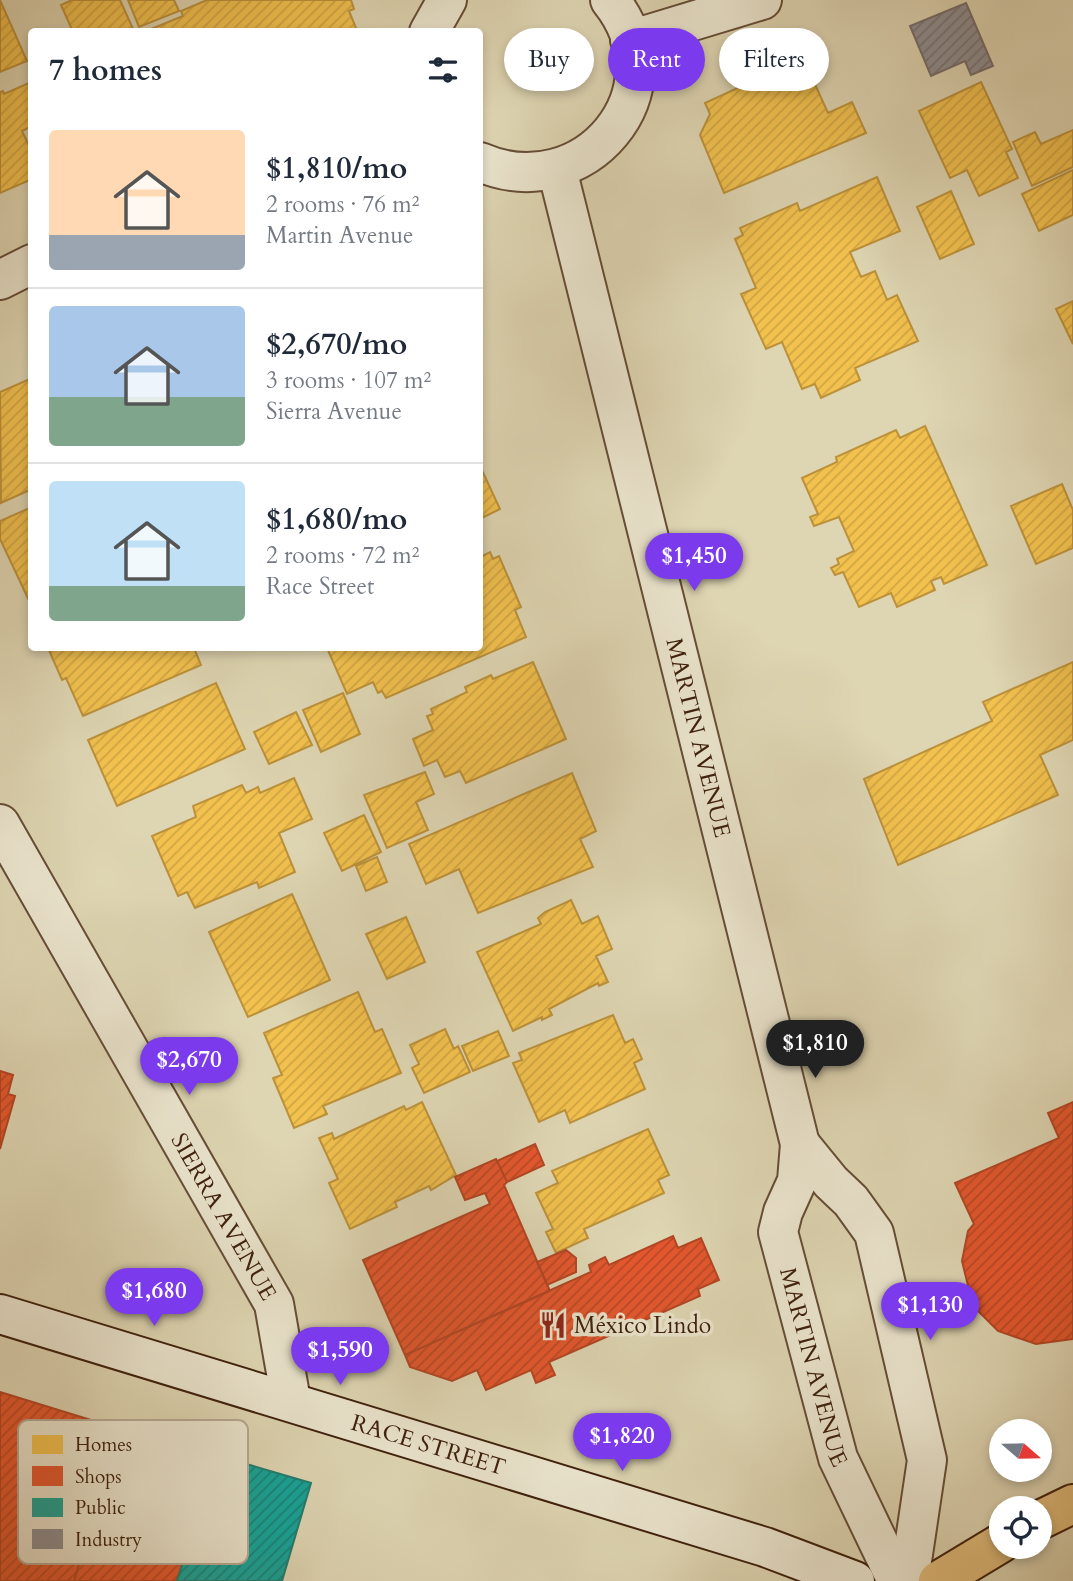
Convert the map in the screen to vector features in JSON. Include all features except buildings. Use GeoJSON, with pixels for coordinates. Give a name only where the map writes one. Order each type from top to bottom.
{"type":"FeatureCollection","features":[{"type":"Feature","properties":{"kind":"main road"},"geometry":{"type":"LineString","coordinates":[[1052,1514],[1073,1504]]}},
{"type":"Feature","properties":{"kind":"main road"},"geometry":{"type":"LineString","coordinates":[[938,1581],[989,1550]]}},
{"type":"Feature","properties":{"kind":"street"},"geometry":{"type":"LineString","coordinates":[[431,28],[447,0]]}},
{"type":"Feature","properties":{"kind":"street"},"geometry":{"type":"LineString","coordinates":[[610,0],[624,28]]}},
{"type":"Feature","properties":{"kind":"street"},"geometry":{"type":"LineString","coordinates":[[670,28],[762,0]]}},
{"type":"Feature","properties":{"kind":"street"},"geometry":{"type":"LineString","coordinates":[[483,163],[522,173],[557,169],[591,153],[609,135],[624,114],[630,91]]}},
{"type":"Feature","properties":{"kind":"street","name":"MARTIN AVENUE"},"geometry":{"type":"LineString","coordinates":[[557,169],[800,1144],[797,1181],[783,1212],[778,1232],[838,1458],[897,1581]]}},
{"type":"Feature","properties":{"kind":"street"},"geometry":{"type":"LineString","coordinates":[[0,280],[28,266]]}},
{"type":"Feature","properties":{"kind":"street","name":"SIERRA AVENUE"},"geometry":{"type":"LineString","coordinates":[[0,824],[274,1304],[291,1401]]}},
{"type":"Feature","properties":{"kind":"street","name":"MARTIN AVENUE"},"geometry":{"type":"LineString","coordinates":[[800,1144],[831,1182],[851,1201],[874,1233],[927,1460],[909,1581]]}},
{"type":"Feature","properties":{"kind":"street","name":"RACE STREET"},"geometry":{"type":"LineString","coordinates":[[0,1314],[765,1547],[855,1581]]}},
{"type":"Feature","properties":{"kind":"place","name":"México Lindo"},"geometry":{"type":"Point","coordinates":[553,1325]}}]}
